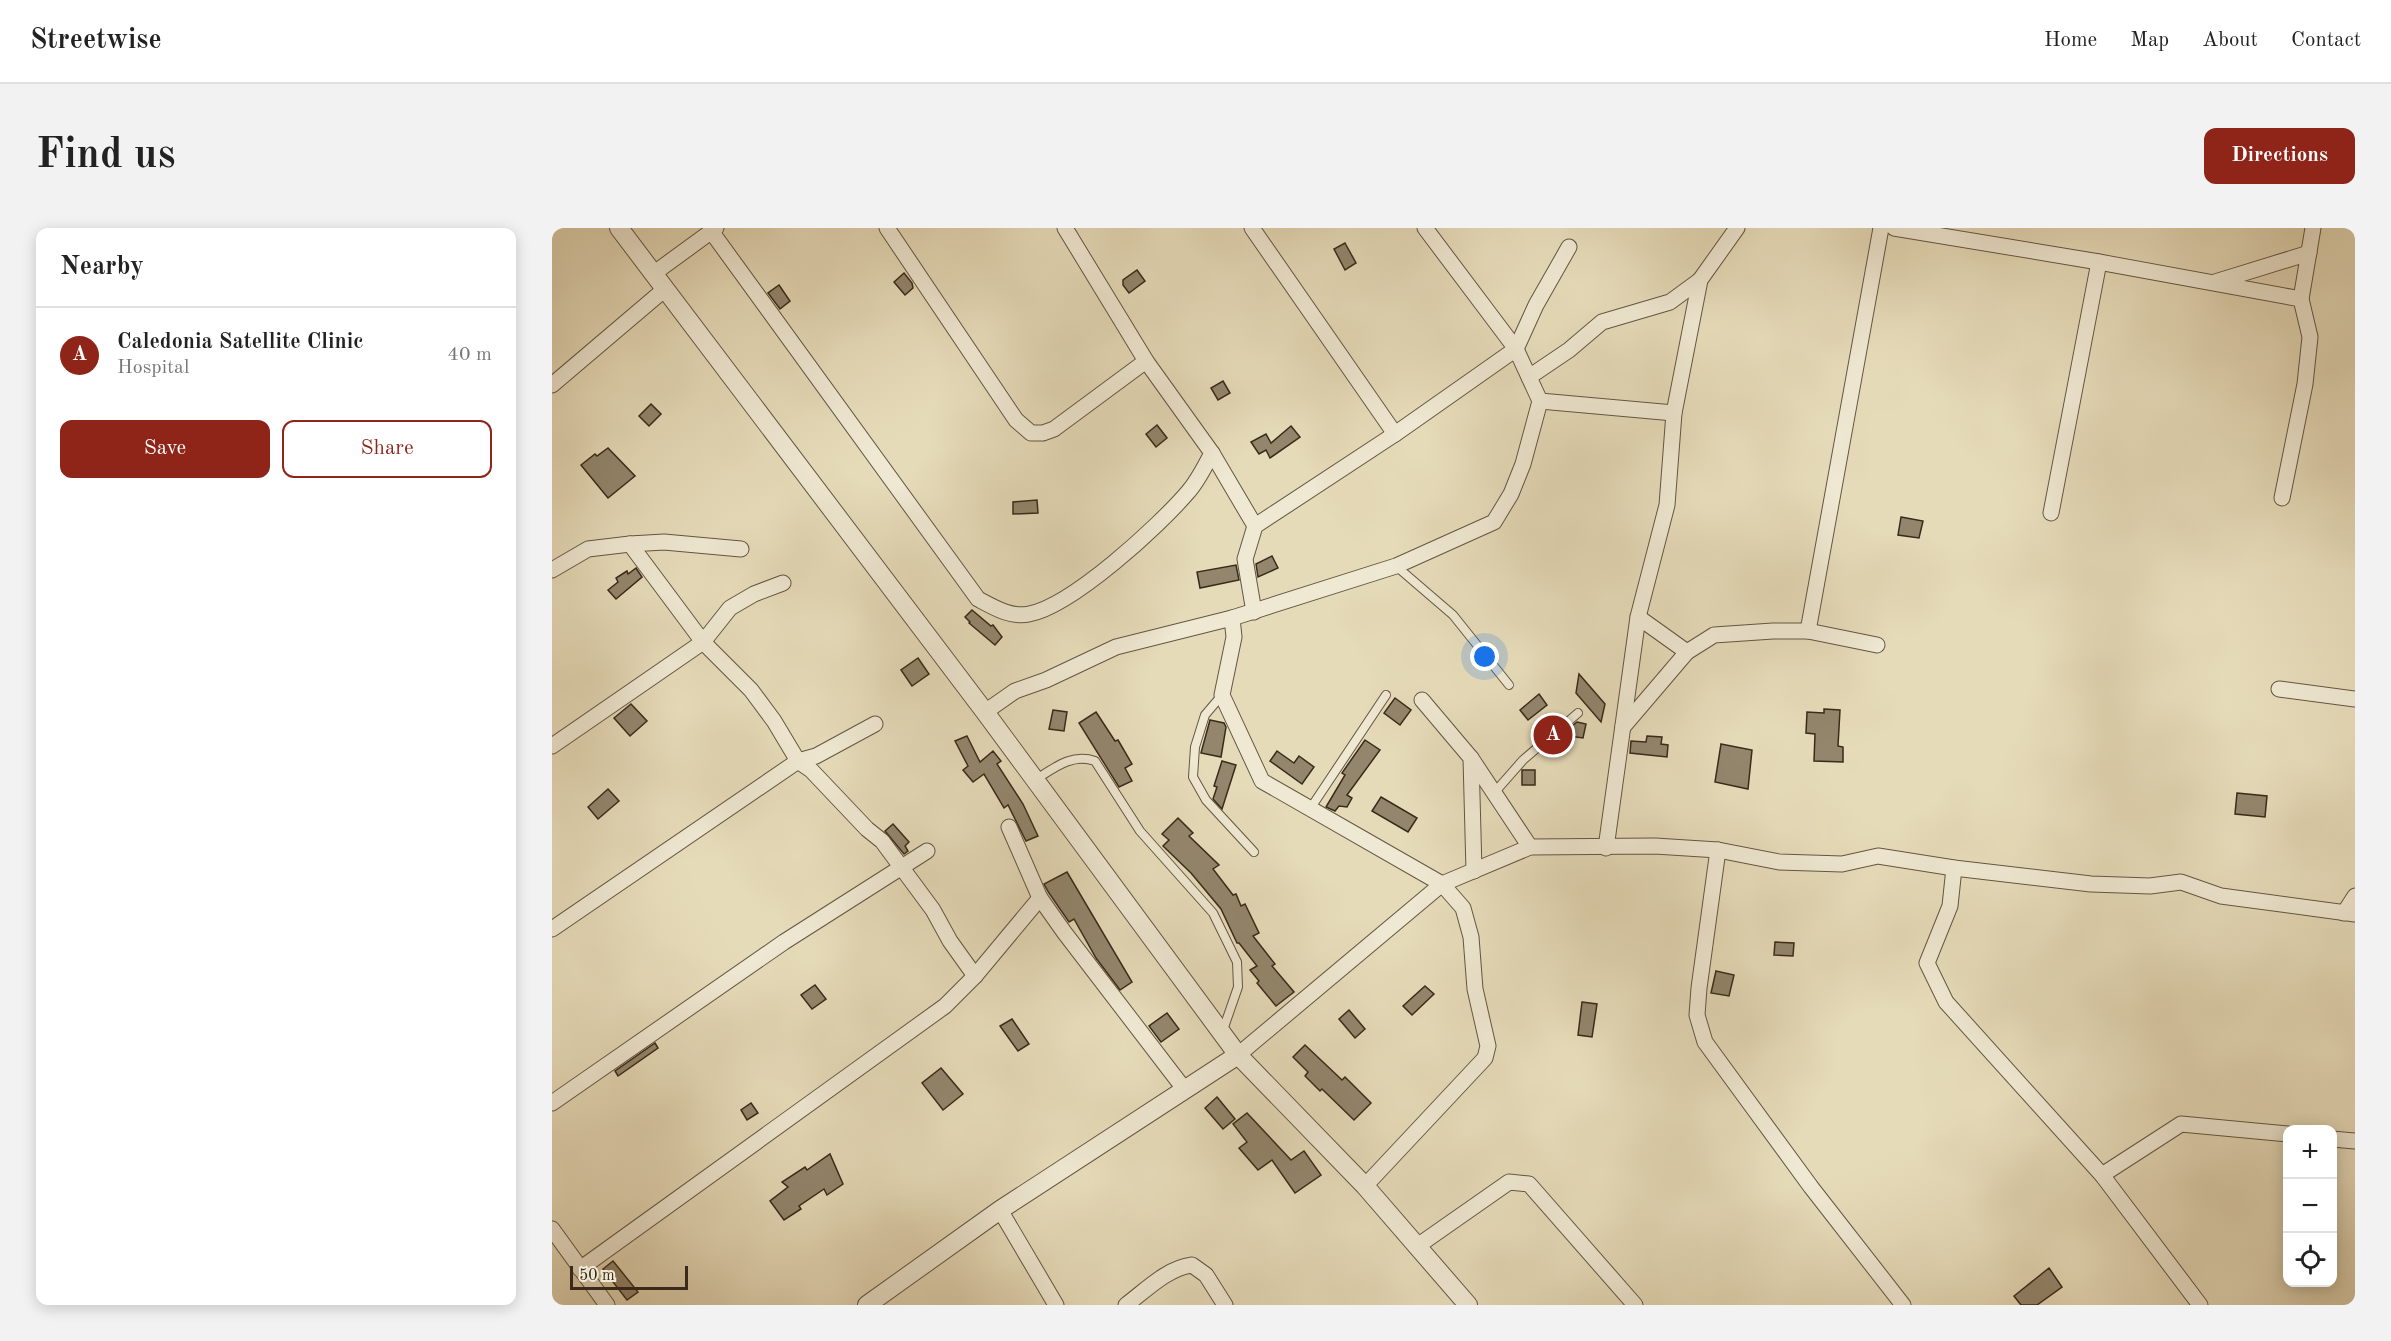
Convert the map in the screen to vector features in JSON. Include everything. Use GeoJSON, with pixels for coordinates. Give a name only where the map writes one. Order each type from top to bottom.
{"type":"FeatureCollection","features":[{"type":"Feature","properties":{"kind":"street"},"geometry":{"type":"LineString","coordinates":[[619,228],[985,712],[1222,1035],[1238,1055],[1365,1186],[1468,1305]]}},
{"type":"Feature","properties":{"kind":"street"},"geometry":{"type":"LineString","coordinates":[[887,228],[1016,420],[1031,433],[1043,433],[1054,429],[1146,361]]}},
{"type":"Feature","properties":{"kind":"street"},"geometry":{"type":"LineString","coordinates":[[1065,228],[1146,361],[1212,453],[1255,526]]}},
{"type":"Feature","properties":{"kind":"street"},"geometry":{"type":"LineString","coordinates":[[1252,228],[1395,434]]}},
{"type":"Feature","properties":{"kind":"street"},"geometry":{"type":"LineString","coordinates":[[985,712],[1015,691],[1046,680],[1116,646],[1254,612],[1396,566],[1494,522],[1511,494],[1523,464],[1540,401],[1516,349],[1425,228]]}},
{"type":"Feature","properties":{"kind":"street"},"geometry":{"type":"LineString","coordinates":[[1529,377],[1569,351],[1602,322],[1670,302],[1700,280],[1737,228]]}},
{"type":"Feature","properties":{"kind":"street"},"geometry":{"type":"LineString","coordinates":[[1808,631],[1881,228]]}},
{"type":"Feature","properties":{"kind":"street"},"geometry":{"type":"LineString","coordinates":[[1894,228],[2301,299]]}},
{"type":"Feature","properties":{"kind":"street"},"geometry":{"type":"LineString","coordinates":[[2282,498],[2305,384],[2310,337],[2301,299],[2313,228]]}},
{"type":"Feature","properties":{"kind":"street"},"geometry":{"type":"LineString","coordinates":[[654,274],[713,230],[978,599],[999,611],[1027,615],[1048,608],[1071,595],[1150,531],[1189,491],[1212,453]]}},
{"type":"Feature","properties":{"kind":"street"},"geometry":{"type":"LineString","coordinates":[[1254,612],[1245,559],[1255,526],[1395,434],[1516,349],[1536,305],[1569,247]]}},
{"type":"Feature","properties":{"kind":"street"},"geometry":{"type":"LineString","coordinates":[[2212,283],[2309,253]]}},
{"type":"Feature","properties":{"kind":"street"},"geometry":{"type":"LineString","coordinates":[[2051,513],[2099,262]]}},
{"type":"Feature","properties":{"kind":"street"},"geometry":{"type":"LineString","coordinates":[[1606,848],[1638,617],[1667,505],[1674,413],[1700,280]]}},
{"type":"Feature","properties":{"kind":"street"},"geometry":{"type":"LineString","coordinates":[[552,384],[665,289]]}},
{"type":"Feature","properties":{"kind":"street"},"geometry":{"type":"LineString","coordinates":[[1540,401],[1674,413]]}},
{"type":"Feature","properties":{"kind":"street"},"geometry":{"type":"LineString","coordinates":[[552,570],[588,549],[630,544],[664,542],[741,549]]}},
{"type":"Feature","properties":{"kind":"street"},"geometry":{"type":"LineString","coordinates":[[630,544],[703,642],[751,690],[774,721],[798,761],[811,770],[867,829],[882,840],[933,910],[950,941],[975,976]]}},
{"type":"Feature","properties":{"kind":"street"},"geometry":{"type":"LineString","coordinates":[[552,746],[703,642],[730,608],[754,594],[783,583]]}},
{"type":"Feature","properties":{"kind":"street"},"geometry":{"type":"LineString","coordinates":[[1638,617],[1687,652]]}},
{"type":"Feature","properties":{"kind":"street"},"geometry":{"type":"LineString","coordinates":[[1232,618],[1234,637],[1222,695],[1262,781],[1442,884],[1463,908],[1471,937],[1475,988],[1488,1046],[1485,1058],[1365,1186]]}},
{"type":"Feature","properties":{"kind":"street"},"geometry":{"type":"LineString","coordinates":[[1623,727],[1687,652],[1714,635],[1808,631],[1877,645]]}},
{"type":"Feature","properties":{"kind":"street"},"geometry":{"type":"LineString","coordinates":[[2279,688],[2355,699]]}},
{"type":"Feature","properties":{"kind":"street"},"geometry":{"type":"LineString","coordinates":[[1422,700],[1471,759],[1530,847]]}},
{"type":"Feature","properties":{"kind":"street"},"geometry":{"type":"LineString","coordinates":[[552,928],[798,761],[816,756],[874,724]]}},
{"type":"Feature","properties":{"kind":"street"},"geometry":{"type":"LineString","coordinates":[[1471,759],[1473,871]]}},
{"type":"Feature","properties":{"kind":"street"},"geometry":{"type":"LineString","coordinates":[[1009,827],[1040,898],[1185,1090]]}},
{"type":"Feature","properties":{"kind":"street"},"geometry":{"type":"LineString","coordinates":[[867,1305],[1000,1210],[1238,1055],[1442,884],[1530,847],[1654,846],[1718,850],[1779,862],[1842,864],[1878,856],[1954,868],[2091,884],[2150,886],[2181,882],[2221,896],[2349,913],[2355,896]]}},
{"type":"Feature","properties":{"kind":"street"},"geometry":{"type":"LineString","coordinates":[[1718,850],[1697,1015],[1705,1042],[1811,1187],[1903,1305]]}},
{"type":"Feature","properties":{"kind":"street"},"geometry":{"type":"LineString","coordinates":[[552,1103],[784,942],[927,851]]}},
{"type":"Feature","properties":{"kind":"street"},"geometry":{"type":"LineString","coordinates":[[1954,868],[1950,906],[1928,963],[1946,1002],[2102,1175],[2200,1305]]}},
{"type":"Feature","properties":{"kind":"street"},"geometry":{"type":"LineString","coordinates":[[580,1269],[945,1006],[975,976],[1040,898]]}},
{"type":"Feature","properties":{"kind":"street"},"geometry":{"type":"LineString","coordinates":[[2102,1175],[2181,1124],[2283,1134]]}},
{"type":"Feature","properties":{"kind":"street"},"geometry":{"type":"LineString","coordinates":[[2337,1139],[2355,1141]]}},
{"type":"Feature","properties":{"kind":"street"},"geometry":{"type":"LineString","coordinates":[[1416,1247],[1509,1182],[1529,1184],[1635,1305]]}},
{"type":"Feature","properties":{"kind":"street"},"geometry":{"type":"LineString","coordinates":[[1000,1210],[1056,1305]]}},
{"type":"Feature","properties":{"kind":"street"},"geometry":{"type":"LineString","coordinates":[[552,1229],[607,1305]]}},
{"type":"Feature","properties":{"kind":"street"},"geometry":{"type":"LineString","coordinates":[[1126,1305],[1182,1266],[1192,1265],[1206,1275],[1225,1305]]}},
{"type":"Feature","properties":{"kind":"lane"},"geometry":{"type":"LineString","coordinates":[[1396,566],[1453,615],[1509,685]]}},
{"type":"Feature","properties":{"kind":"lane"},"geometry":{"type":"LineString","coordinates":[[1222,695],[1205,715],[1195,747],[1192,777],[1206,800],[1254,852]]}},
{"type":"Feature","properties":{"kind":"lane"},"geometry":{"type":"LineString","coordinates":[[1310,809],[1386,695]]}},
{"type":"Feature","properties":{"kind":"lane"},"geometry":{"type":"LineString","coordinates":[[1494,794],[1523,760],[1578,713]]}},
{"type":"Feature","properties":{"kind":"lane"},"geometry":{"type":"LineString","coordinates":[[1034,780],[1068,760],[1086,758],[1095,761],[1140,831],[1213,913],[1237,962],[1238,987],[1222,1035]]}},
{"type":"Feature","properties":{"kind":"building"},"geometry":{"type":"Polygon","coordinates":[[[1345,243],[1356,263],[1345,270],[1334,249],[1345,243]]]}},
{"type":"Feature","properties":{"kind":"building"},"geometry":{"type":"Polygon","coordinates":[[[1137,270],[1145,281],[1129,293],[1123,285],[1123,280],[1137,270]]]}},
{"type":"Feature","properties":{"kind":"building"},"geometry":{"type":"Polygon","coordinates":[[[904,273],[913,288],[905,295],[894,282],[904,273]]]}},
{"type":"Feature","properties":{"kind":"building"},"geometry":{"type":"Polygon","coordinates":[[[779,285],[790,301],[780,309],[768,293],[779,285]]]}},
{"type":"Feature","properties":{"kind":"building"},"geometry":{"type":"Polygon","coordinates":[[[1223,381],[1230,393],[1218,400],[1211,388],[1223,381]]]}},
{"type":"Feature","properties":{"kind":"building"},"geometry":{"type":"Polygon","coordinates":[[[651,404],[661,414],[649,426],[639,416],[651,404]]]}},
{"type":"Feature","properties":{"kind":"building"},"geometry":{"type":"Polygon","coordinates":[[[1157,425],[1167,438],[1156,447],[1146,434],[1157,425]]]}},
{"type":"Feature","properties":{"kind":"building"},"geometry":{"type":"Polygon","coordinates":[[[1291,426],[1300,437],[1270,458],[1266,450],[1259,454],[1251,442],[1266,434],[1271,443],[1291,426]]]}},
{"type":"Feature","properties":{"kind":"building"},"geometry":{"type":"Polygon","coordinates":[[[608,448],[635,476],[608,498],[581,465],[595,454],[597,456],[608,448]]]}},
{"type":"Feature","properties":{"kind":"building"},"geometry":{"type":"Polygon","coordinates":[[[1037,500],[1038,513],[1013,514],[1013,502],[1037,500]]]}},
{"type":"Feature","properties":{"kind":"building"},"geometry":{"type":"Polygon","coordinates":[[[1901,517],[1923,521],[1919,538],[1898,535],[1901,517]]]}},
{"type":"Feature","properties":{"kind":"building"},"geometry":{"type":"Polygon","coordinates":[[[1272,556],[1278,568],[1258,577],[1256,564],[1272,556]]]}},
{"type":"Feature","properties":{"kind":"building"},"geometry":{"type":"Polygon","coordinates":[[[1236,565],[1239,580],[1200,588],[1197,572],[1236,565]]]}},
{"type":"Feature","properties":{"kind":"building"},"geometry":{"type":"Polygon","coordinates":[[[636,568],[642,577],[616,599],[608,590],[618,582],[616,578],[636,568]]]}},
{"type":"Feature","properties":{"kind":"building"},"geometry":{"type":"Polygon","coordinates":[[[972,610],[991,626],[993,625],[1002,637],[995,645],[965,617],[972,610]]]}},
{"type":"Feature","properties":{"kind":"building"},"geometry":{"type":"Polygon","coordinates":[[[918,658],[929,674],[912,686],[901,670],[918,658]]]}},
{"type":"Feature","properties":{"kind":"building"},"geometry":{"type":"Polygon","coordinates":[[[1579,674],[1605,704],[1601,722],[1576,693],[1579,674]]]}},
{"type":"Feature","properties":{"kind":"building"},"geometry":{"type":"Polygon","coordinates":[[[1539,694],[1547,705],[1528,720],[1520,710],[1539,694]]]}},
{"type":"Feature","properties":{"kind":"building"},"geometry":{"type":"Polygon","coordinates":[[[1395,698],[1411,710],[1400,725],[1384,713],[1395,698]]]}},
{"type":"Feature","properties":{"kind":"building"},"geometry":{"type":"Polygon","coordinates":[[[631,704],[647,721],[630,736],[614,718],[631,704]]]}},
{"type":"Feature","properties":{"kind":"building"},"geometry":{"type":"Polygon","coordinates":[[[1824,709],[1840,710],[1838,746],[1843,747],[1843,762],[1814,761],[1815,734],[1806,733],[1807,712],[1824,713],[1824,709]]]}},
{"type":"Feature","properties":{"kind":"building"},"geometry":{"type":"Polygon","coordinates":[[[1053,710],[1067,712],[1064,731],[1049,729],[1053,710]]]}},
{"type":"Feature","properties":{"kind":"building"},"geometry":{"type":"Polygon","coordinates":[[[1096,712],[1115,741],[1118,740],[1132,764],[1125,768],[1132,781],[1119,787],[1079,723],[1096,712]]]}},
{"type":"Feature","properties":{"kind":"building"},"geometry":{"type":"Polygon","coordinates":[[[1210,720],[1224,723],[1226,727],[1221,757],[1201,753],[1210,720]]]}},
{"type":"Feature","properties":{"kind":"building"},"geometry":{"type":"Polygon","coordinates":[[[1577,722],[1586,724],[1583,738],[1569,736],[1570,728],[1577,722]]]}},
{"type":"Feature","properties":{"kind":"building"},"geometry":{"type":"Polygon","coordinates":[[[967,736],[980,762],[993,751],[1001,761],[997,764],[1023,804],[1038,836],[1026,841],[1008,805],[1004,808],[984,774],[973,782],[963,770],[968,766],[955,741],[967,736]]]}},
{"type":"Feature","properties":{"kind":"building"},"geometry":{"type":"Polygon","coordinates":[[[1647,736],[1662,737],[1661,744],[1668,745],[1667,757],[1630,753],[1631,741],[1646,742],[1647,736]]]}},
{"type":"Feature","properties":{"kind":"building"},"geometry":{"type":"Polygon","coordinates":[[[1365,740],[1380,750],[1347,795],[1352,798],[1347,807],[1339,806],[1335,811],[1326,807],[1345,775],[1342,773],[1365,740]]]}},
{"type":"Feature","properties":{"kind":"building"},"geometry":{"type":"Polygon","coordinates":[[[1721,744],[1752,750],[1748,789],[1715,782],[1721,744]]]}},
{"type":"Feature","properties":{"kind":"building"},"geometry":{"type":"Polygon","coordinates":[[[1277,751],[1294,763],[1299,756],[1314,767],[1302,784],[1270,761],[1277,751]]]}},
{"type":"Feature","properties":{"kind":"building"},"geometry":{"type":"Polygon","coordinates":[[[1222,761],[1236,765],[1222,809],[1213,799],[1217,787],[1214,786],[1222,761]]]}},
{"type":"Feature","properties":{"kind":"building"},"geometry":{"type":"Polygon","coordinates":[[[1522,770],[1535,770],[1535,785],[1522,785],[1522,770]]]}},
{"type":"Feature","properties":{"kind":"building"},"geometry":{"type":"Polygon","coordinates":[[[608,789],[619,801],[598,819],[588,807],[608,789]]]}},
{"type":"Feature","properties":{"kind":"building"},"geometry":{"type":"Polygon","coordinates":[[[2237,793],[2267,796],[2265,817],[2235,814],[2237,793]]]}},
{"type":"Feature","properties":{"kind":"building"},"geometry":{"type":"Polygon","coordinates":[[[1381,797],[1417,818],[1408,832],[1372,811],[1381,797]]]}},
{"type":"Feature","properties":{"kind":"building"},"geometry":{"type":"Polygon","coordinates":[[[1178,818],[1193,833],[1189,836],[1219,865],[1213,869],[1233,895],[1236,894],[1241,906],[1245,904],[1259,933],[1253,936],[1275,964],[1272,966],[1294,992],[1276,1006],[1257,983],[1259,981],[1250,970],[1257,966],[1237,943],[1221,909],[1191,873],[1163,846],[1169,840],[1162,834],[1178,818]]]}},
{"type":"Feature","properties":{"kind":"building"},"geometry":{"type":"Polygon","coordinates":[[[893,824],[909,842],[905,846],[908,851],[904,854],[885,831],[893,824]]]}},
{"type":"Feature","properties":{"kind":"building"},"geometry":{"type":"Polygon","coordinates":[[[1067,872],[1132,982],[1120,990],[1096,958],[1074,919],[1069,922],[1044,884],[1067,872]]]}},
{"type":"Feature","properties":{"kind":"building"},"geometry":{"type":"Polygon","coordinates":[[[1775,942],[1794,943],[1793,956],[1774,955],[1775,942]]]}},
{"type":"Feature","properties":{"kind":"building"},"geometry":{"type":"Polygon","coordinates":[[[1716,971],[1734,975],[1729,996],[1711,993],[1716,971]]]}},
{"type":"Feature","properties":{"kind":"building"},"geometry":{"type":"Polygon","coordinates":[[[815,985],[826,999],[812,1009],[801,995],[815,985]]]}},
{"type":"Feature","properties":{"kind":"building"},"geometry":{"type":"Polygon","coordinates":[[[1425,986],[1434,994],[1412,1015],[1403,1006],[1425,986]]]}},
{"type":"Feature","properties":{"kind":"building"},"geometry":{"type":"Polygon","coordinates":[[[1582,1002],[1597,1004],[1592,1037],[1578,1035],[1582,1002]]]}},
{"type":"Feature","properties":{"kind":"building"},"geometry":{"type":"Polygon","coordinates":[[[1349,1010],[1365,1029],[1355,1038],[1339,1019],[1349,1010]]]}},
{"type":"Feature","properties":{"kind":"building"},"geometry":{"type":"Polygon","coordinates":[[[1167,1013],[1179,1029],[1161,1042],[1149,1026],[1167,1013]]]}},
{"type":"Feature","properties":{"kind":"building"},"geometry":{"type":"Polygon","coordinates":[[[1012,1019],[1029,1044],[1018,1051],[1000,1026],[1012,1019]]]}},
{"type":"Feature","properties":{"kind":"building"},"geometry":{"type":"Polygon","coordinates":[[[655,1043],[658,1048],[618,1076],[615,1071],[655,1043]]]}},
{"type":"Feature","properties":{"kind":"building"},"geometry":{"type":"Polygon","coordinates":[[[1305,1045],[1342,1080],[1345,1077],[1371,1103],[1354,1120],[1305,1076],[1308,1072],[1293,1057],[1305,1045]]]}},
{"type":"Feature","properties":{"kind":"building"},"geometry":{"type":"Polygon","coordinates":[[[941,1068],[963,1094],[943,1110],[922,1083],[941,1068]]]}},
{"type":"Feature","properties":{"kind":"building"},"geometry":{"type":"Polygon","coordinates":[[[1217,1097],[1235,1119],[1223,1129],[1205,1108],[1217,1097]]]}},
{"type":"Feature","properties":{"kind":"building"},"geometry":{"type":"Polygon","coordinates":[[[751,1103],[758,1113],[747,1120],[741,1110],[751,1103]]]}},
{"type":"Feature","properties":{"kind":"building"},"geometry":{"type":"Polygon","coordinates":[[[1247,1113],[1291,1160],[1304,1151],[1321,1175],[1295,1193],[1272,1160],[1258,1170],[1239,1148],[1247,1142],[1233,1124],[1247,1113]]]}},
{"type":"Feature","properties":{"kind":"building"},"geometry":{"type":"Polygon","coordinates":[[[830,1154],[843,1184],[827,1195],[824,1189],[799,1206],[801,1209],[784,1220],[770,1201],[788,1187],[782,1182],[805,1167],[807,1170],[830,1154]]]}},
{"type":"Feature","properties":{"kind":"building"},"geometry":{"type":"Polygon","coordinates":[[[613,1261],[638,1292],[627,1300],[603,1269],[613,1261]]]}},
{"type":"Feature","properties":{"kind":"building"},"geometry":{"type":"Polygon","coordinates":[[[2049,1268],[2062,1287],[2037,1305],[2021,1305],[2014,1296],[2049,1268]]]}},
{"type":"Feature","properties":{"kind":"place","name":"Caledonia Satellite Clinic"},"geometry":{"type":"Point","coordinates":[1553,735]}}]}
